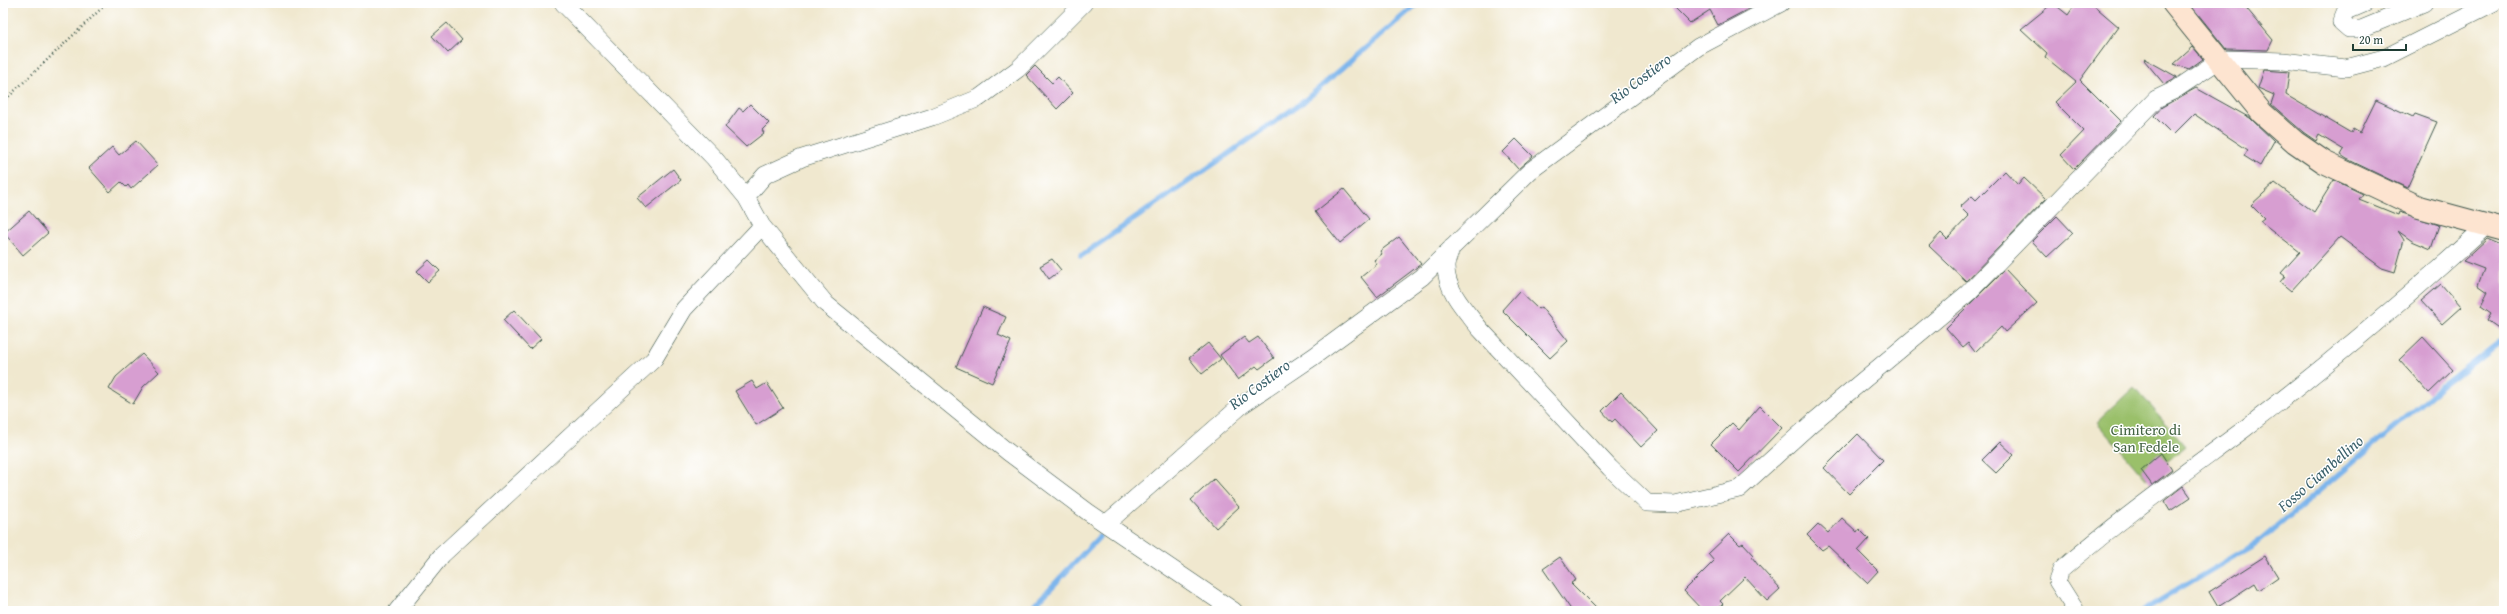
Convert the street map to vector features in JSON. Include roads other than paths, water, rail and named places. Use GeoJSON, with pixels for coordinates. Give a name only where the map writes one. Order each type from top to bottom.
{"type":"FeatureCollection","features":[{"type":"Feature","properties":{"kind":"main road"},"geometry":{"type":"LineString","coordinates":[[2173,3],[2218,61],[2262,113],[2295,142],[2324,162],[2418,207],[2495,228]]}},
{"type":"Feature","properties":{"kind":"street"},"geometry":{"type":"LineString","coordinates":[[563,3],[714,158],[746,197],[762,226],[826,304],[1008,452],[1088,512],[1107,523],[1234,611]]}},
{"type":"Feature","properties":{"kind":"street"},"geometry":{"type":"LineString","coordinates":[[746,197],[765,174],[802,158],[932,117],[979,98],[1018,69],[1084,3]]}},
{"type":"Feature","properties":{"kind":"street"},"geometry":{"type":"LineString","coordinates":[[1107,523],[1236,410],[1313,357],[1422,277],[1530,171],[1666,69],[1698,47],[1781,3]]}},
{"type":"Feature","properties":{"kind":"street"},"geometry":{"type":"LineString","coordinates":[[2366,3],[2345,12],[2341,22],[2349,30],[2361,29],[2424,3]]}},
{"type":"Feature","properties":{"kind":"street"},"geometry":{"type":"LineString","coordinates":[[1452,247],[1446,266],[1447,280],[1462,307],[1480,329],[1604,462],[1647,503],[1675,504],[1740,489],[1812,423],[1968,293],[2156,99],[2176,90],[2218,61],[2283,61],[2346,68],[2384,58],[2493,3]]}},
{"type":"Feature","properties":{"kind":"street"},"geometry":{"type":"LineString","coordinates":[[397,611],[442,555],[654,359],[684,309],[762,226]]}},
{"type":"Feature","properties":{"kind":"street"},"geometry":{"type":"LineString","coordinates":[[2076,611],[2057,580],[2061,570],[2115,524],[2243,429],[2495,228]]}},
{"type":"Feature","properties":{"kind":"waterway"},"geometry":{"type":"LineString","coordinates":[[1081,256],[1303,102],[1418,3]]}},
{"type":"Feature","properties":{"kind":"waterway","name":"Fosso Ciambellino"},"geometry":{"type":"LineString","coordinates":[[2142,611],[2260,541],[2441,387],[2504,338]]}},
{"type":"Feature","properties":{"kind":"waterway"},"geometry":{"type":"LineString","coordinates":[[1029,611],[1099,537]]}},
{"type":"Feature","properties":{"kind":"water label","name":"Rio Costiero"},"geometry":{"type":"Point","coordinates":[1640,78]}},
{"type":"Feature","properties":{"kind":"water label","name":"Rio Costiero"},"geometry":{"type":"Point","coordinates":[1259,384]}},
{"type":"Feature","properties":{"kind":"park label","name":"Cimitero di San Fedele"},"geometry":{"type":"Point","coordinates":[2146,438]}}]}
